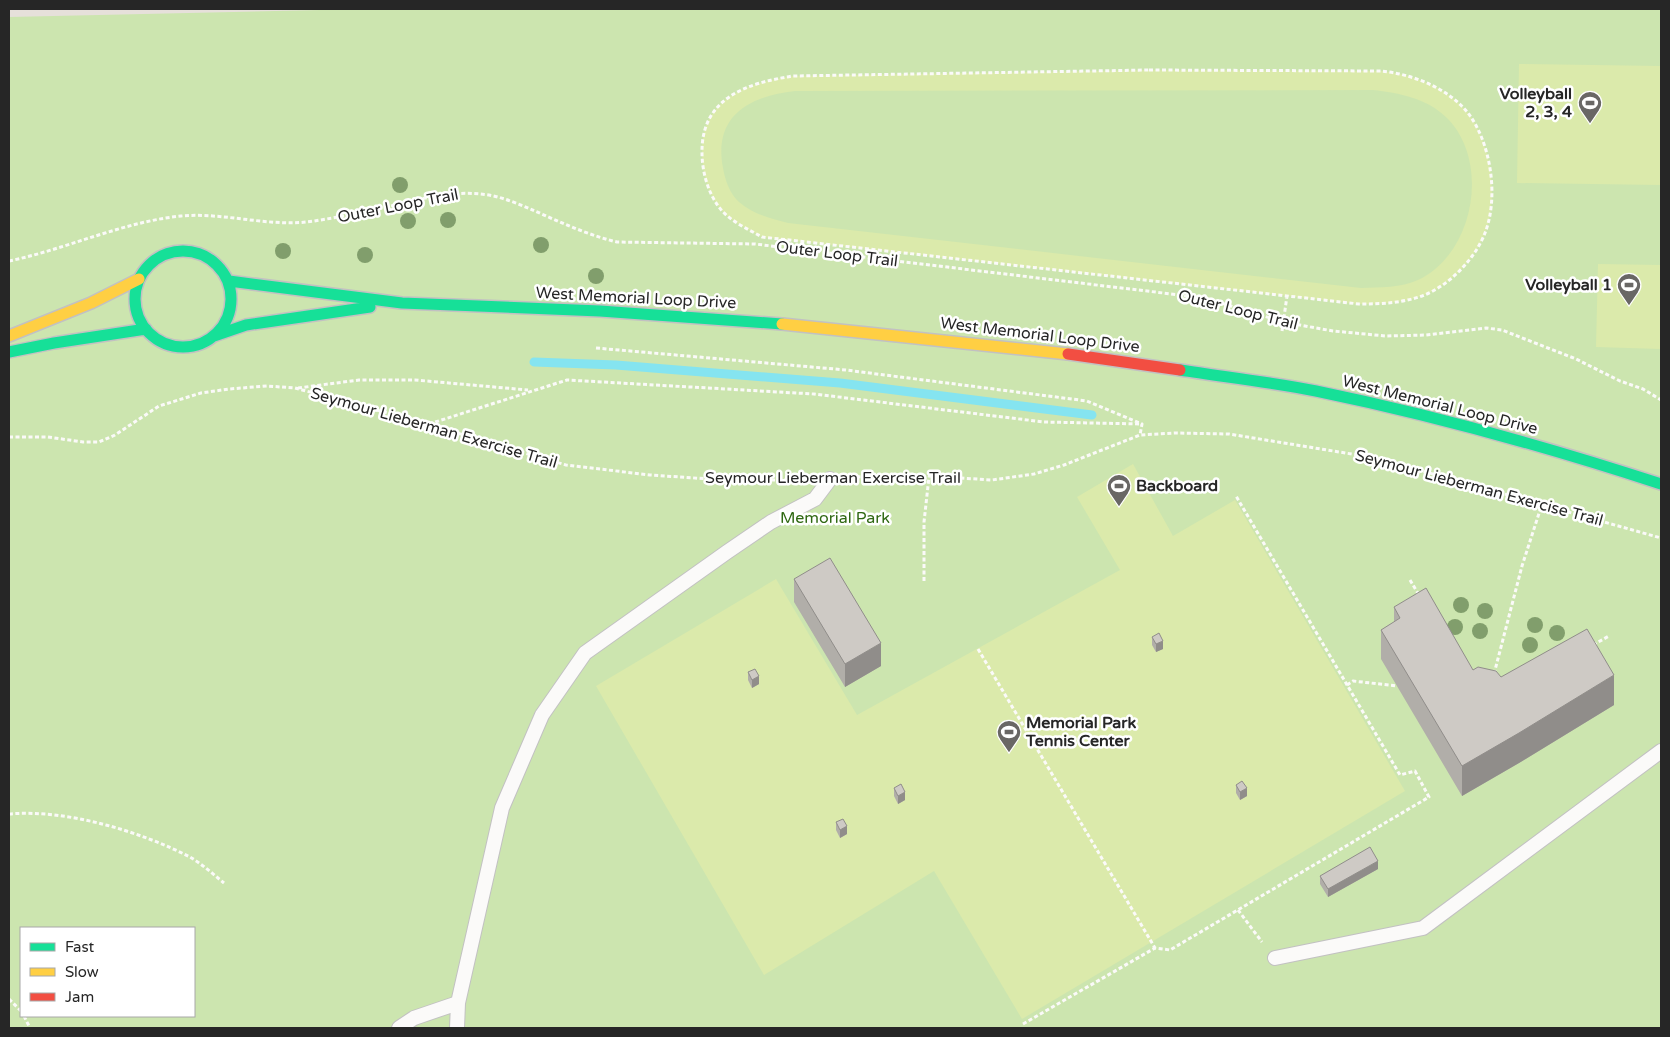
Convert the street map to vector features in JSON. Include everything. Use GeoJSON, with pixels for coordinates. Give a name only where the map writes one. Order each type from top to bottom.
{"type":"FeatureCollection","features":[{"type":"Feature","properties":{"kind":"street"},"geometry":{"type":"LineString","coordinates":[[177,251],[193,251],[208,257],[221,268],[229,282],[232,298],[229,314],[223,326],[214,336],[202,343],[189,346],[175,346],[162,342],[146,329],[136,311],[135,295],[139,279],[148,266],[161,256],[177,251]]}},
{"type":"Feature","properties":{"kind":"street"},"geometry":{"type":"LineString","coordinates":[[9,336],[91,303],[139,279]]}},
{"type":"Feature","properties":{"kind":"street","name":"West Memorial Loop Drive"},"geometry":{"type":"LineString","coordinates":[[229,282],[402,303],[600,311],[800,324],[1029,349],[1161,367],[1315,391],[1474,427],[1585,459],[1661,484]]}},
{"type":"Feature","properties":{"kind":"street","name":"West Memorial Loop Drive"},"geometry":{"type":"LineString","coordinates":[[214,336],[246,325],[402,303]]}},
{"type":"Feature","properties":{"kind":"street"},"geometry":{"type":"LineString","coordinates":[[9,352],[146,329]]}},
{"type":"Feature","properties":{"kind":"lane"},"geometry":{"type":"LineString","coordinates":[[457,1028],[458,1003],[502,808],[542,715],[585,653],[771,522],[815,499],[830,479]]}},
{"type":"Feature","properties":{"kind":"lane"},"geometry":{"type":"LineString","coordinates":[[1275,958],[1423,928],[1661,751]]}},
{"type":"Feature","properties":{"kind":"lane"},"geometry":{"type":"LineString","coordinates":[[399,1028],[414,1018],[458,1003]]}},
{"type":"Feature","properties":{"kind":"path"},"geometry":{"type":"LineString","coordinates":[[1149,70],[1381,71],[1399,72],[1414,77],[1460,104],[1482,136],[1486,149],[1492,198],[1486,231],[1478,246],[1458,272],[1440,286],[1424,295],[1403,302],[1359,304],[1287,296],[762,237],[729,217],[718,206],[708,187],[702,162],[704,131],[713,112],[722,101],[735,93],[764,82],[793,76],[1149,70]]}},
{"type":"Feature","properties":{"kind":"path","name":"Outer Loop Trail"},"geometry":{"type":"LineString","coordinates":[[9,261],[154,220],[183,216],[208,216],[250,221],[302,223],[339,217],[438,195],[464,192],[490,195],[516,203],[595,237],[617,242],[755,244],[1171,294],[1215,301],[1283,322],[1333,331],[1386,336],[1426,335],[1486,328],[1502,330],[1576,359],[1620,381],[1643,389],[1661,400]]}},
{"type":"Feature","properties":{"kind":"path"},"geometry":{"type":"LineString","coordinates":[[1282,331],[1287,296]]}},
{"type":"Feature","properties":{"kind":"path"},"geometry":{"type":"LineString","coordinates":[[596,348],[846,370],[1087,401],[1142,424]]}},
{"type":"Feature","properties":{"kind":"path"},"geometry":{"type":"LineString","coordinates":[[295,388],[359,380],[415,380],[531,390]]}},
{"type":"Feature","properties":{"kind":"path"},"geometry":{"type":"LineString","coordinates":[[429,424],[567,380],[814,394],[1044,422],[1142,424]]}},
{"type":"Feature","properties":{"kind":"path","name":"Seymour Lieberman Exercise Trail"},"geometry":{"type":"LineString","coordinates":[[9,437],[48,437],[83,442],[99,442],[115,435],[159,406],[201,393],[229,388],[267,386],[295,388],[429,424],[566,465],[650,475],[725,480],[830,479],[863,476],[992,480],[1034,474],[1064,465],[1140,435],[1176,433],[1229,434],[1376,458],[1661,538]]}},
{"type":"Feature","properties":{"kind":"path"},"geometry":{"type":"LineString","coordinates":[[1140,435],[1142,424]]}},
{"type":"Feature","properties":{"kind":"path"},"geometry":{"type":"LineString","coordinates":[[924,581],[924,522],[929,477]]}},
{"type":"Feature","properties":{"kind":"path"},"geometry":{"type":"LineString","coordinates":[[1023,1024],[1155,948],[1170,950],[1429,798],[1415,771],[1400,775],[1236,496]]}},
{"type":"Feature","properties":{"kind":"path"},"geometry":{"type":"LineString","coordinates":[[1492,680],[1518,582],[1542,504]]}},
{"type":"Feature","properties":{"kind":"path"},"geometry":{"type":"LineString","coordinates":[[1410,580],[1420,596]]}},
{"type":"Feature","properties":{"kind":"path"},"geometry":{"type":"LineString","coordinates":[[1592,646],[1608,636]]}},
{"type":"Feature","properties":{"kind":"path"},"geometry":{"type":"LineString","coordinates":[[978,650],[1155,948]]}},
{"type":"Feature","properties":{"kind":"path"},"geometry":{"type":"LineString","coordinates":[[1347,685],[1353,681],[1398,686]]}},
{"type":"Feature","properties":{"kind":"path"},"geometry":{"type":"LineString","coordinates":[[9,814],[26,812],[87,820],[138,835],[191,858],[224,882]]}},
{"type":"Feature","properties":{"kind":"path"},"geometry":{"type":"LineString","coordinates":[[1238,910],[1275,958]]}},
{"type":"Feature","properties":{"kind":"path"},"geometry":{"type":"LineString","coordinates":[[9,999],[20,1010]]}},
{"type":"Feature","properties":{"kind":"green space","name":"Memorial Park"},"geometry":{"type":"Polygon","coordinates":[[[363,9],[1661,9],[1661,1028],[9,1028],[9,17],[363,9]]]}},
{"type":"Feature","properties":{"kind":"green space","name":"Volleyball 2, 3, 4"},"geometry":{"type":"Polygon","coordinates":[[[1519,64],[1661,66],[1661,185],[1517,183],[1519,64]]]}},
{"type":"Feature","properties":{"kind":"green space"},"geometry":{"type":"Polygon","coordinates":[[[1149,70],[1381,71],[1405,75],[1429,84],[1450,96],[1460,104],[1476,125],[1487,155],[1490,171],[1492,187],[1489,219],[1481,243],[1468,262],[1442,286],[1422,296],[1407,300],[1367,304],[762,237],[733,221],[715,201],[706,182],[703,167],[704,134],[709,119],[718,106],[730,96],[759,83],[793,76],[1149,70]],[[795,91],[763,98],[749,104],[738,112],[729,122],[721,150],[728,186],[739,202],[756,213],[788,223],[1361,288],[1398,286],[1418,280],[1437,267],[1452,250],[1463,229],[1470,206],[1472,182],[1469,158],[1461,137],[1447,118],[1422,101],[1383,91],[795,91]]]}},
{"type":"Feature","properties":{"kind":"green space","name":"Volleyball 1"},"geometry":{"type":"Polygon","coordinates":[[[1598,264],[1661,265],[1661,349],[1596,347],[1598,264]]]}},
{"type":"Feature","properties":{"kind":"green space","name":"Memorial Park Tennis Center"},"geometry":{"type":"Polygon","coordinates":[[[1133,464],[1173,536],[1235,500],[1405,791],[1022,1019],[934,871],[764,975],[596,686],[776,579],[857,715],[1120,570],[1077,497],[1133,464]]]}},
{"type":"Feature","properties":{"kind":"building"},"geometry":{"type":"Polygon","coordinates":[[[830,558],[881,643],[845,664],[794,579],[830,558]]]}},
{"type":"Feature","properties":{"kind":"building"},"geometry":{"type":"Polygon","coordinates":[[[1426,588],[1473,670],[1478,667],[1496,671],[1501,677],[1587,629],[1614,675],[1462,766],[1381,630],[1400,618],[1394,607],[1426,588]]]}},
{"type":"Feature","properties":{"kind":"building"},"geometry":{"type":"Polygon","coordinates":[[[1159,633],[1163,641],[1156,644],[1152,637],[1159,633]]]}},
{"type":"Feature","properties":{"kind":"building"},"geometry":{"type":"Polygon","coordinates":[[[755,669],[759,676],[752,680],[748,672],[755,669]]]}},
{"type":"Feature","properties":{"kind":"building"},"geometry":{"type":"Polygon","coordinates":[[[1242,781],[1247,788],[1240,792],[1236,785],[1242,781]]]}},
{"type":"Feature","properties":{"kind":"building"},"geometry":{"type":"Polygon","coordinates":[[[901,784],[905,792],[898,796],[894,788],[901,784]]]}},
{"type":"Feature","properties":{"kind":"building"},"geometry":{"type":"Polygon","coordinates":[[[843,819],[847,826],[840,830],[836,822],[843,819]]]}},
{"type":"Feature","properties":{"kind":"building"},"geometry":{"type":"Polygon","coordinates":[[[1370,847],[1378,861],[1328,889],[1320,876],[1370,847]]]}},
{"type":"Feature","properties":{"kind":"waterway"},"geometry":{"type":"LineString","coordinates":[[534,362],[616,365],[840,383],[1092,415]]}},
{"type":"Feature","properties":{"kind":"traffic: fast"},"geometry":{"type":"LineString","coordinates":[[183,251],[201,255],[217,265],[227,281],[231,299],[227,317],[217,333],[201,343],[183,347],[165,343],[149,333],[139,317],[135,299],[139,281],[149,265],[165,255],[183,251]]}},
{"type":"Feature","properties":{"kind":"traffic: fast"},"geometry":{"type":"LineString","coordinates":[[229,281],[402,303],[600,311],[782,324]]}},
{"type":"Feature","properties":{"kind":"traffic: fast"},"geometry":{"type":"LineString","coordinates":[[214,336],[246,325],[370,307]]}},
{"type":"Feature","properties":{"kind":"traffic: fast"},"geometry":{"type":"LineString","coordinates":[[9,352],[146,329]]}},
{"type":"Feature","properties":{"kind":"traffic: fast"},"geometry":{"type":"LineString","coordinates":[[1180,370],[1299,388],[1403,410],[1576,457],[1661,484]]}},
{"type":"Feature","properties":{"kind":"traffic: slow"},"geometry":{"type":"LineString","coordinates":[[9,336],[91,303],[139,279]]}},
{"type":"Feature","properties":{"kind":"traffic: slow"},"geometry":{"type":"LineString","coordinates":[[782,324],[1068,354]]}},
{"type":"Feature","properties":{"kind":"traffic: jam"},"geometry":{"type":"LineString","coordinates":[[1068,354],[1180,370]]}},
{"type":"Feature","properties":{"kind":"place","name":"Volleyball 2, 3, 4"},"geometry":{"type":"Point","coordinates":[1590,124]}},
{"type":"Feature","properties":{"kind":"place","name":"Volleyball 1"},"geometry":{"type":"Point","coordinates":[1629,306]}},
{"type":"Feature","properties":{"kind":"place","name":"Backboard"},"geometry":{"type":"Point","coordinates":[1119,507]}},
{"type":"Feature","properties":{"kind":"place","name":"Memorial Park Tennis Center"},"geometry":{"type":"Point","coordinates":[1009,753]}}]}
